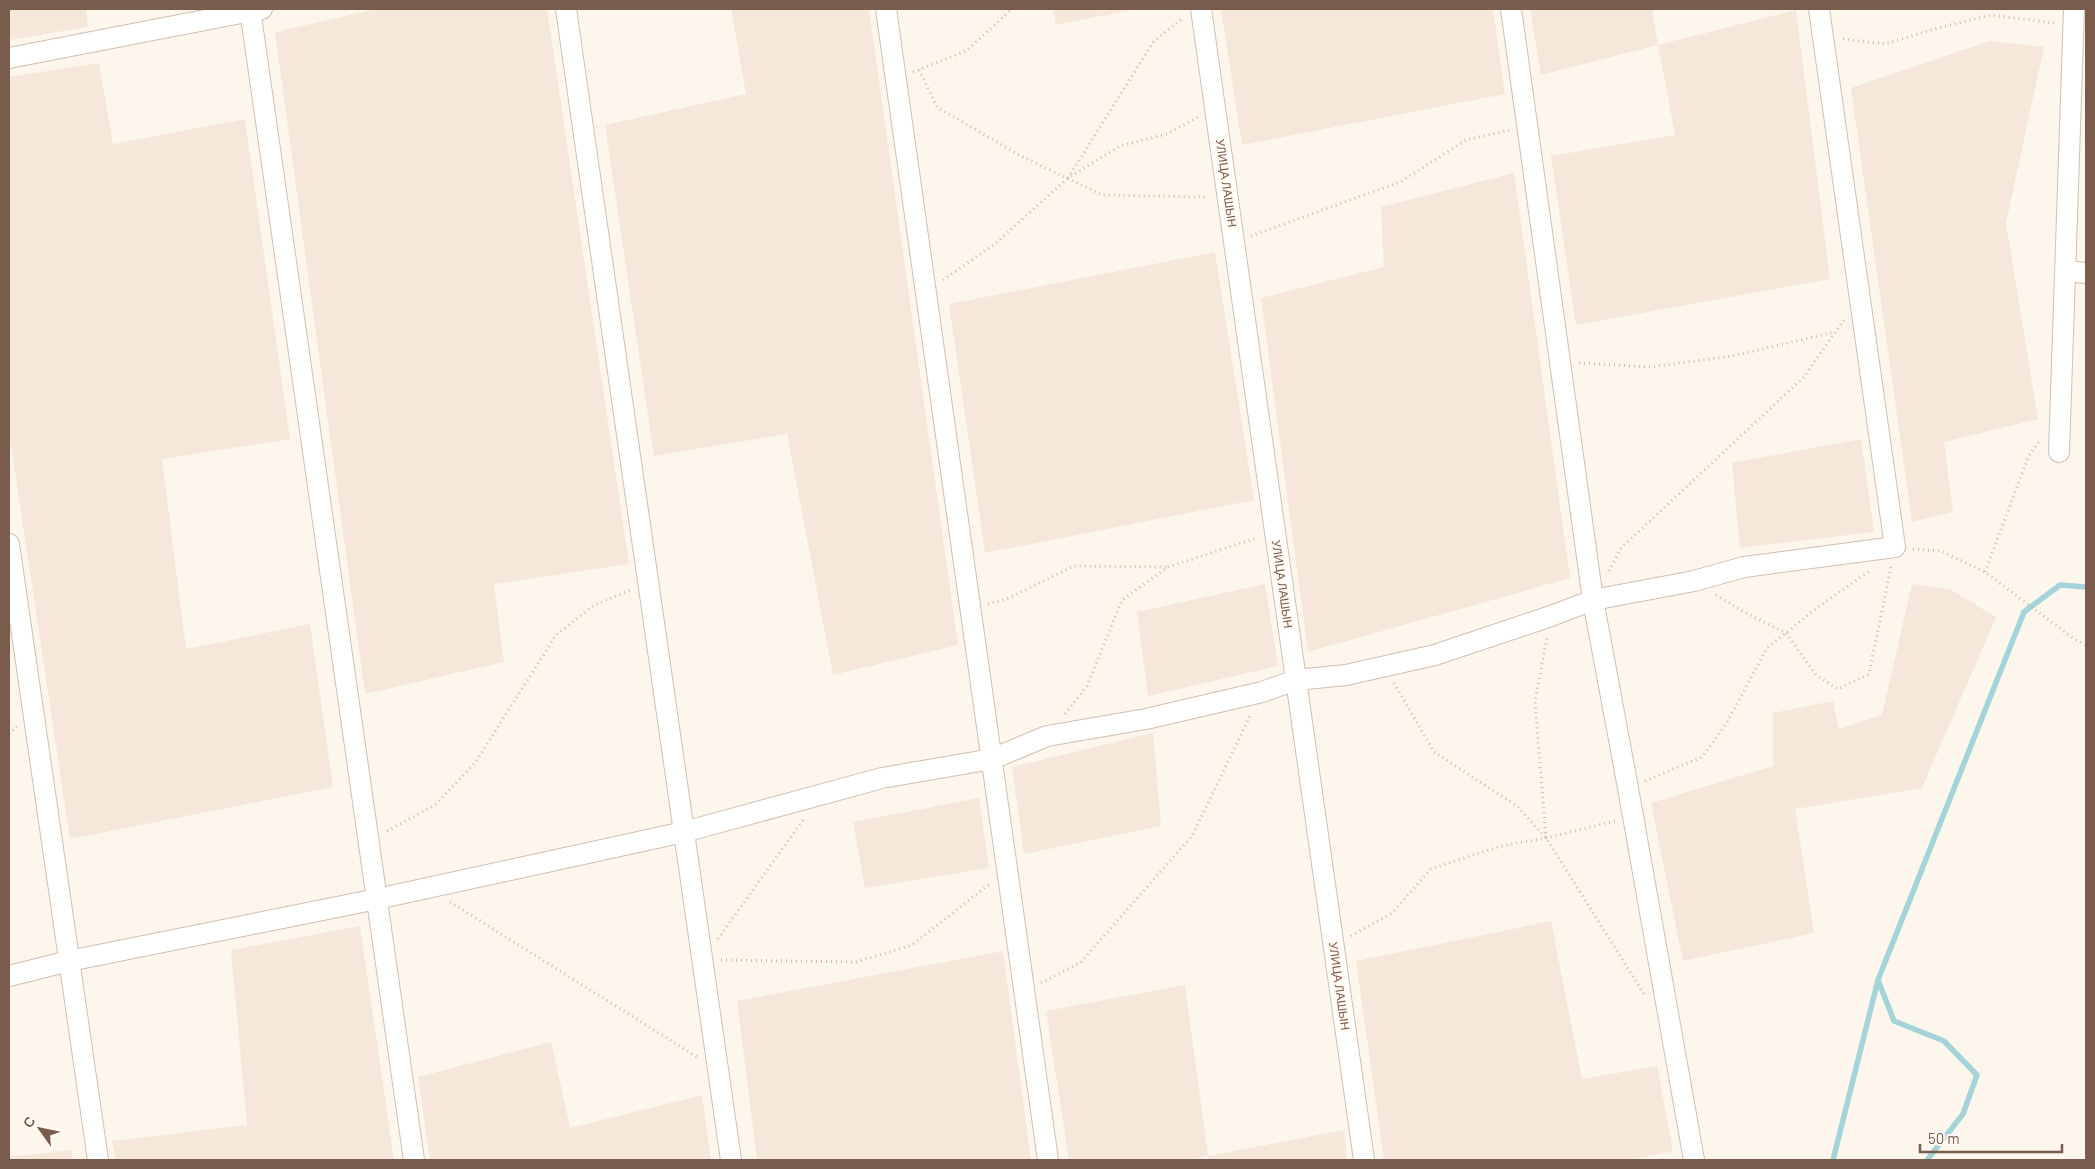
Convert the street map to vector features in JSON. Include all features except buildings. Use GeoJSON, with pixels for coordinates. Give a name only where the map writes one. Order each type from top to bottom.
{"type":"FeatureCollection","features":[{"type":"Feature","properties":{"kind":"street"},"geometry":{"type":"LineString","coordinates":[[566,9],[731,1160]]}},
{"type":"Feature","properties":{"kind":"street"},"geometry":{"type":"LineString","coordinates":[[886,9],[1048,1160]]}},
{"type":"Feature","properties":{"kind":"street"},"geometry":{"type":"LineString","coordinates":[[1512,9],[1592,600],[1634,817],[1694,1160]]}},
{"type":"Feature","properties":{"kind":"street"},"geometry":{"type":"LineString","coordinates":[[9,976],[69,961],[377,899],[684,832],[882,778],[992,759],[1047,736],[1146,719],[1262,692],[1296,680],[1346,675],[1435,656],[1592,600],[1694,581],[1744,566],[1895,547],[1818,9]]}},
{"type":"Feature","properties":{"kind":"street"},"geometry":{"type":"LineString","coordinates":[[9,58],[255,10],[414,1160]]}},
{"type":"Feature","properties":{"kind":"street","name":"УЛИЦА ЛАШЫН"},"geometry":{"type":"LineString","coordinates":[[1195,11],[1215,107],[1364,1160]]}},
{"type":"Feature","properties":{"kind":"street"},"geometry":{"type":"LineString","coordinates":[[2060,452],[2074,17]]}},
{"type":"Feature","properties":{"kind":"street"},"geometry":{"type":"LineString","coordinates":[[2066,272],[2086,273]]}},
{"type":"Feature","properties":{"kind":"street"},"geometry":{"type":"LineString","coordinates":[[9,544],[98,1160]]}},
{"type":"Feature","properties":{"kind":"path"},"geometry":{"type":"LineString","coordinates":[[896,80],[966,51],[1012,9]]}},
{"type":"Feature","properties":{"kind":"path"},"geometry":{"type":"LineString","coordinates":[[1068,178],[1154,41],[1195,11]]}},
{"type":"Feature","properties":{"kind":"path"},"geometry":{"type":"LineString","coordinates":[[1822,36],[1885,44],[1991,15],[2074,17]]}},
{"type":"Feature","properties":{"kind":"path"},"geometry":{"type":"LineString","coordinates":[[919,70],[937,106],[1020,154],[1102,195],[1228,197]]}},
{"type":"Feature","properties":{"kind":"path"},"geometry":{"type":"LineString","coordinates":[[926,292],[996,243],[1068,178],[1120,146],[1167,134],[1215,107]]}},
{"type":"Feature","properties":{"kind":"path"},"geometry":{"type":"LineString","coordinates":[[1234,242],[1400,182],[1466,140],[1528,126]]}},
{"type":"Feature","properties":{"kind":"path"},"geometry":{"type":"LineString","coordinates":[[1592,600],[1622,548],[1803,378],[1860,298]]}},
{"type":"Feature","properties":{"kind":"path"},"geometry":{"type":"LineString","coordinates":[[1561,362],[1649,367],[1733,356],[1835,332]]}},
{"type":"Feature","properties":{"kind":"path"},"geometry":{"type":"LineString","coordinates":[[1985,572],[2029,456],[2040,441]]}},
{"type":"Feature","properties":{"kind":"path"},"geometry":{"type":"LineString","coordinates":[[1047,736],[1087,686],[1122,600],[1168,567],[1275,533]]}},
{"type":"Feature","properties":{"kind":"path"},"geometry":{"type":"LineString","coordinates":[[1694,581],[1744,612],[1786,633],[1816,674],[1838,689],[1869,674],[1895,547]]}},
{"type":"Feature","properties":{"kind":"path"},"geometry":{"type":"LineString","coordinates":[[1628,788],[1702,757],[1726,724],[1767,648],[1818,607],[1864,576],[1895,547],[1941,552],[1985,572],[2074,639],[2086,645]]}},
{"type":"Feature","properties":{"kind":"path"},"geometry":{"type":"LineString","coordinates":[[971,610],[1009,598],[1074,566],[1168,567]]}},
{"type":"Feature","properties":{"kind":"path"},"geometry":{"type":"LineString","coordinates":[[369,841],[435,806],[475,763],[556,635],[593,606],[648,582]]}},
{"type":"Feature","properties":{"kind":"path"},"geometry":{"type":"LineString","coordinates":[[1546,838],[1535,701],[1551,616]]}},
{"type":"Feature","properties":{"kind":"path"},"geometry":{"type":"LineString","coordinates":[[1385,667],[1434,752],[1517,806],[1546,838],[1647,998]]}},
{"type":"Feature","properties":{"kind":"path"},"geometry":{"type":"LineString","coordinates":[[1024,992],[1081,962],[1192,836],[1262,692]]}},
{"type":"Feature","properties":{"kind":"path"},"geometry":{"type":"LineString","coordinates":[[702,960],[761,881],[818,796]]}},
{"type":"Feature","properties":{"kind":"path"},"geometry":{"type":"LineString","coordinates":[[1334,946],[1392,913],[1431,869],[1502,846],[1546,838],[1634,817]]}},
{"type":"Feature","properties":{"kind":"path"},"geometry":{"type":"LineString","coordinates":[[702,960],[856,962],[912,945],[1008,870]]}},
{"type":"Feature","properties":{"kind":"path"},"geometry":{"type":"LineString","coordinates":[[427,887],[718,1071]]}},
{"type":"Feature","properties":{"kind":"shaded area"},"geometry":{"type":"Polygon","coordinates":[[[9,9],[86,9],[88,27],[9,40],[9,9]]]}},
{"type":"Feature","properties":{"kind":"shaded area"},"geometry":{"type":"Polygon","coordinates":[[[377,9],[547,9],[629,564],[494,584],[504,662],[365,694],[275,32],[377,9]]]}},
{"type":"Feature","properties":{"kind":"shaded area"},"geometry":{"type":"Polygon","coordinates":[[[731,9],[869,9],[958,645],[833,675],[787,434],[654,456],[605,125],[746,94],[731,9]]]}},
{"type":"Feature","properties":{"kind":"shaded area"},"geometry":{"type":"Polygon","coordinates":[[[1053,9],[1136,9],[1056,25],[1053,9]]]}},
{"type":"Feature","properties":{"kind":"shaded area"},"geometry":{"type":"Polygon","coordinates":[[[1221,9],[1493,9],[1505,94],[1242,145],[1221,9]]]}},
{"type":"Feature","properties":{"kind":"shaded area"},"geometry":{"type":"Polygon","coordinates":[[[1530,9],[1652,9],[1658,45],[1541,75],[1530,9]]]}},
{"type":"Feature","properties":{"kind":"shaded area"},"geometry":{"type":"Polygon","coordinates":[[[1796,10],[1830,279],[1576,325],[1551,156],[1675,135],[1658,45],[1796,10]]]}},
{"type":"Feature","properties":{"kind":"shaded area"},"geometry":{"type":"Polygon","coordinates":[[[1990,41],[2044,47],[2006,223],[2038,419],[1944,442],[1953,512],[1912,522],[1851,88],[1990,41]]]}},
{"type":"Feature","properties":{"kind":"shaded area"},"geometry":{"type":"Polygon","coordinates":[[[99,63],[113,144],[245,119],[290,439],[162,459],[186,649],[310,624],[333,787],[70,839],[9,432],[9,77],[99,63]]]}},
{"type":"Feature","properties":{"kind":"shaded area"},"geometry":{"type":"Polygon","coordinates":[[[1514,173],[1570,578],[1308,652],[1261,298],[1384,267],[1381,207],[1514,173]]]}},
{"type":"Feature","properties":{"kind":"shaded area"},"geometry":{"type":"Polygon","coordinates":[[[1215,252],[1254,500],[985,553],[949,304],[1215,252]]]}},
{"type":"Feature","properties":{"kind":"shaded area"},"geometry":{"type":"Polygon","coordinates":[[[1861,439],[1874,532],[1740,548],[1732,463],[1861,439]]]}},
{"type":"Feature","properties":{"kind":"shaded area"},"geometry":{"type":"Polygon","coordinates":[[[1265,584],[1278,666],[1148,696],[1137,612],[1265,584]]]}},
{"type":"Feature","properties":{"kind":"shaded area"},"geometry":{"type":"Polygon","coordinates":[[[1912,584],[1950,589],[1996,617],[1922,788],[1795,809],[1814,933],[1683,961],[1651,803],[1773,766],[1773,713],[1833,701],[1839,729],[1882,715],[1912,584]]]}},
{"type":"Feature","properties":{"kind":"shaded area"},"geometry":{"type":"Polygon","coordinates":[[[1153,733],[1161,826],[1024,854],[1012,767],[1153,733]]]}},
{"type":"Feature","properties":{"kind":"shaded area"},"geometry":{"type":"Polygon","coordinates":[[[979,798],[989,868],[865,888],[853,822],[979,798]]]}},
{"type":"Feature","properties":{"kind":"shaded area"},"geometry":{"type":"Polygon","coordinates":[[[1551,921],[1582,1079],[1657,1066],[1673,1151],[1630,1160],[1384,1160],[1356,961],[1551,921]]]}},
{"type":"Feature","properties":{"kind":"shaded area"},"geometry":{"type":"Polygon","coordinates":[[[360,926],[394,1160],[116,1160],[112,1141],[247,1125],[231,950],[360,926]]]}},
{"type":"Feature","properties":{"kind":"shaded area"},"geometry":{"type":"Polygon","coordinates":[[[1003,951],[1031,1160],[757,1160],[737,1001],[1003,951]]]}},
{"type":"Feature","properties":{"kind":"shaded area"},"geometry":{"type":"Polygon","coordinates":[[[1185,985],[1208,1156],[1190,1160],[1069,1160],[1046,1011],[1185,985]]]}},
{"type":"Feature","properties":{"kind":"shaded area"},"geometry":{"type":"Polygon","coordinates":[[[551,1042],[570,1128],[702,1095],[711,1160],[430,1160],[418,1077],[551,1042]]]}},
{"type":"Feature","properties":{"kind":"shaded area"},"geometry":{"type":"Polygon","coordinates":[[[1344,1130],[1347,1160],[1208,1160],[1208,1156],[1344,1130]]]}},
{"type":"Feature","properties":{"kind":"shaded area"},"geometry":{"type":"Polygon","coordinates":[[[71,1150],[73,1160],[9,1160],[9,1157],[71,1150]]]}},
{"type":"Feature","properties":{"kind":"waterway"},"geometry":{"type":"LineString","coordinates":[[1833,1160],[1878,980],[2024,612],[2060,585],[2086,587]]}},
{"type":"Feature","properties":{"kind":"waterway"},"geometry":{"type":"LineString","coordinates":[[1878,980],[1894,1021],[1944,1041],[1977,1075],[1963,1114],[1927,1160]]}}]}
